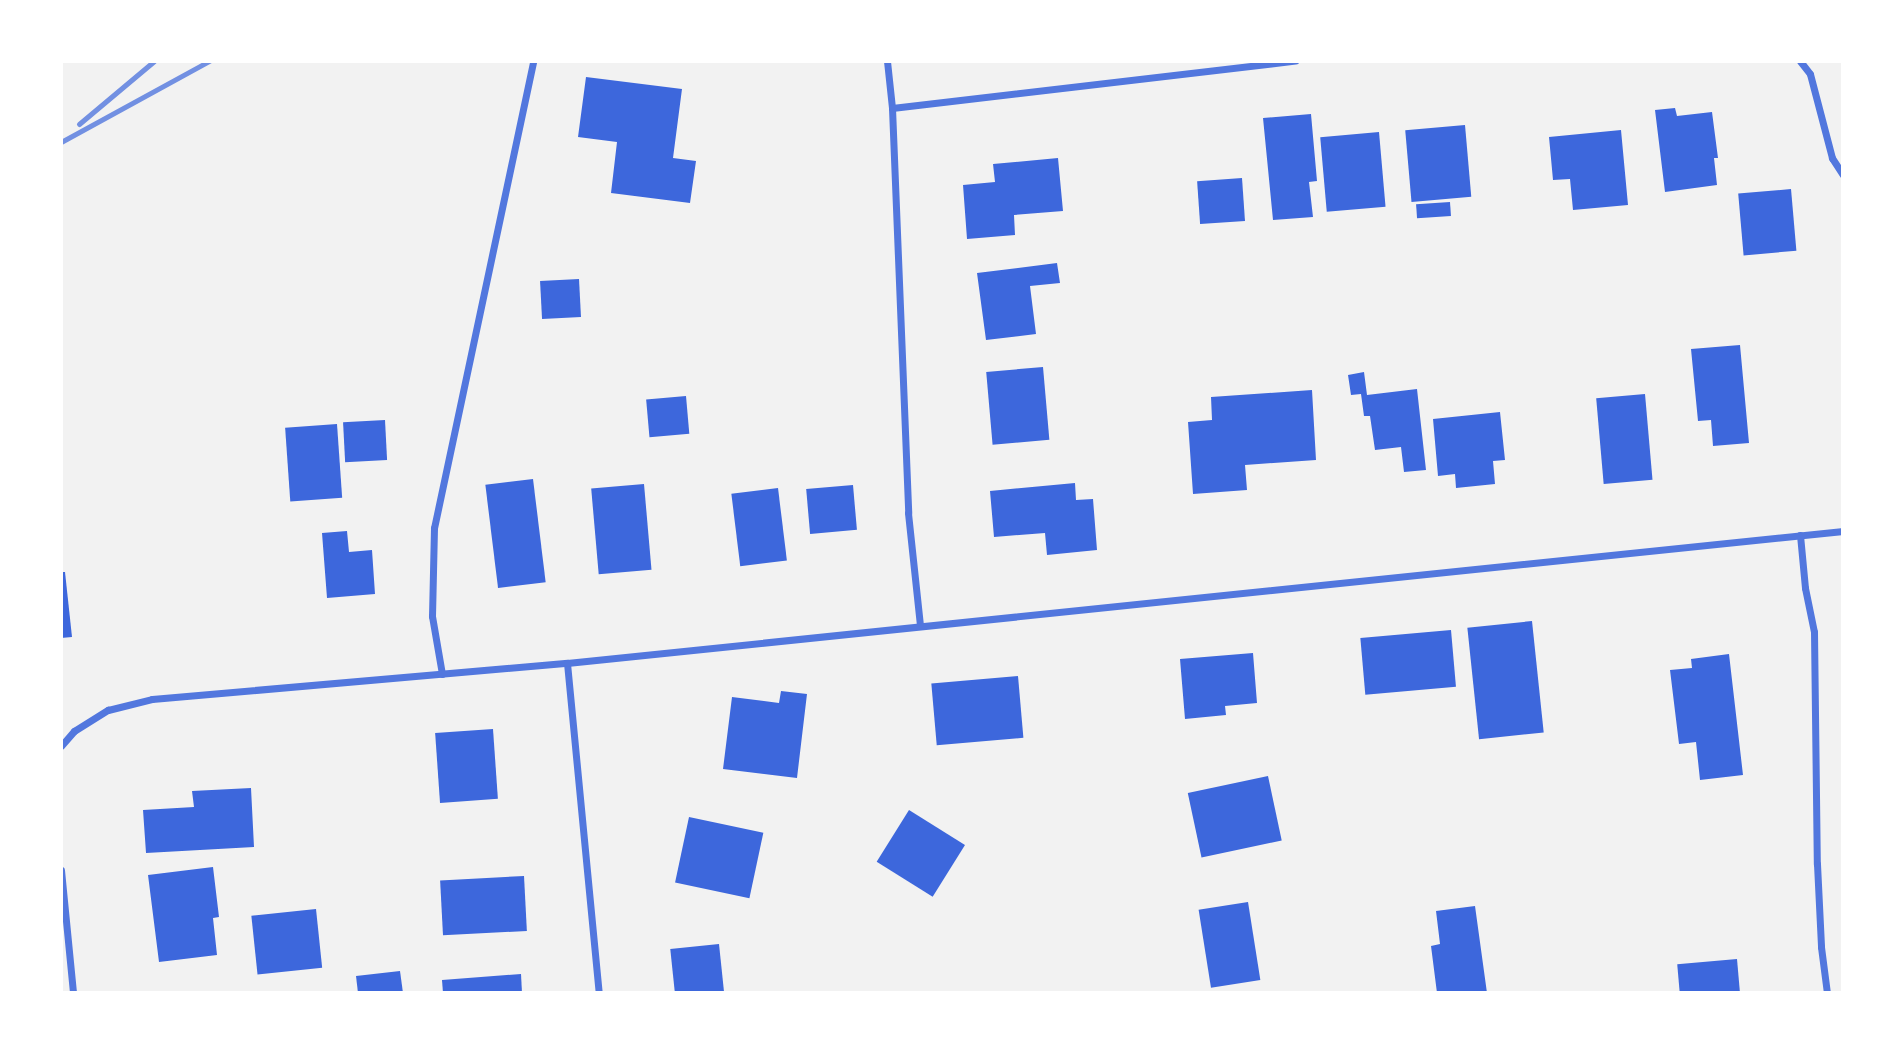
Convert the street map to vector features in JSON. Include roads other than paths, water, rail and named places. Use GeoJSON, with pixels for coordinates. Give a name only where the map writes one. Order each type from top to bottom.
{"type":"FeatureCollection","features":[{"type":"Feature","properties":{"kind":"street"},"geometry":{"type":"LineString","coordinates":[[442,674],[432,616],[434,528],[533,61]]}},
{"type":"Feature","properties":{"kind":"street"},"geometry":{"type":"LineString","coordinates":[[887,61],[892,108],[908,513],[920,625]]}},
{"type":"Feature","properties":{"kind":"street"},"geometry":{"type":"LineString","coordinates":[[892,108],[1295,61]]}},
{"type":"Feature","properties":{"kind":"street"},"geometry":{"type":"LineString","coordinates":[[1800,61],[1810,74],[1832,158],[1843,176]]}},
{"type":"Feature","properties":{"kind":"street"},"geometry":{"type":"LineString","coordinates":[[61,747],[74,731],[108,710],[152,699],[567,663],[1843,531]]}},
{"type":"Feature","properties":{"kind":"street"},"geometry":{"type":"LineString","coordinates":[[1800,535],[1805,588],[1814,632],[1817,864],[1821,947],[1827,993]]}},
{"type":"Feature","properties":{"kind":"street"},"geometry":{"type":"LineString","coordinates":[[567,663],[599,993]]}},
{"type":"Feature","properties":{"kind":"street"},"geometry":{"type":"LineString","coordinates":[[61,870],[73,993]]}},
{"type":"Feature","properties":{"kind":"railway"},"geometry":{"type":"LineString","coordinates":[[79,124],[154,61]]}},
{"type":"Feature","properties":{"kind":"railway"},"geometry":{"type":"LineString","coordinates":[[61,142],[209,61]]}}]}
